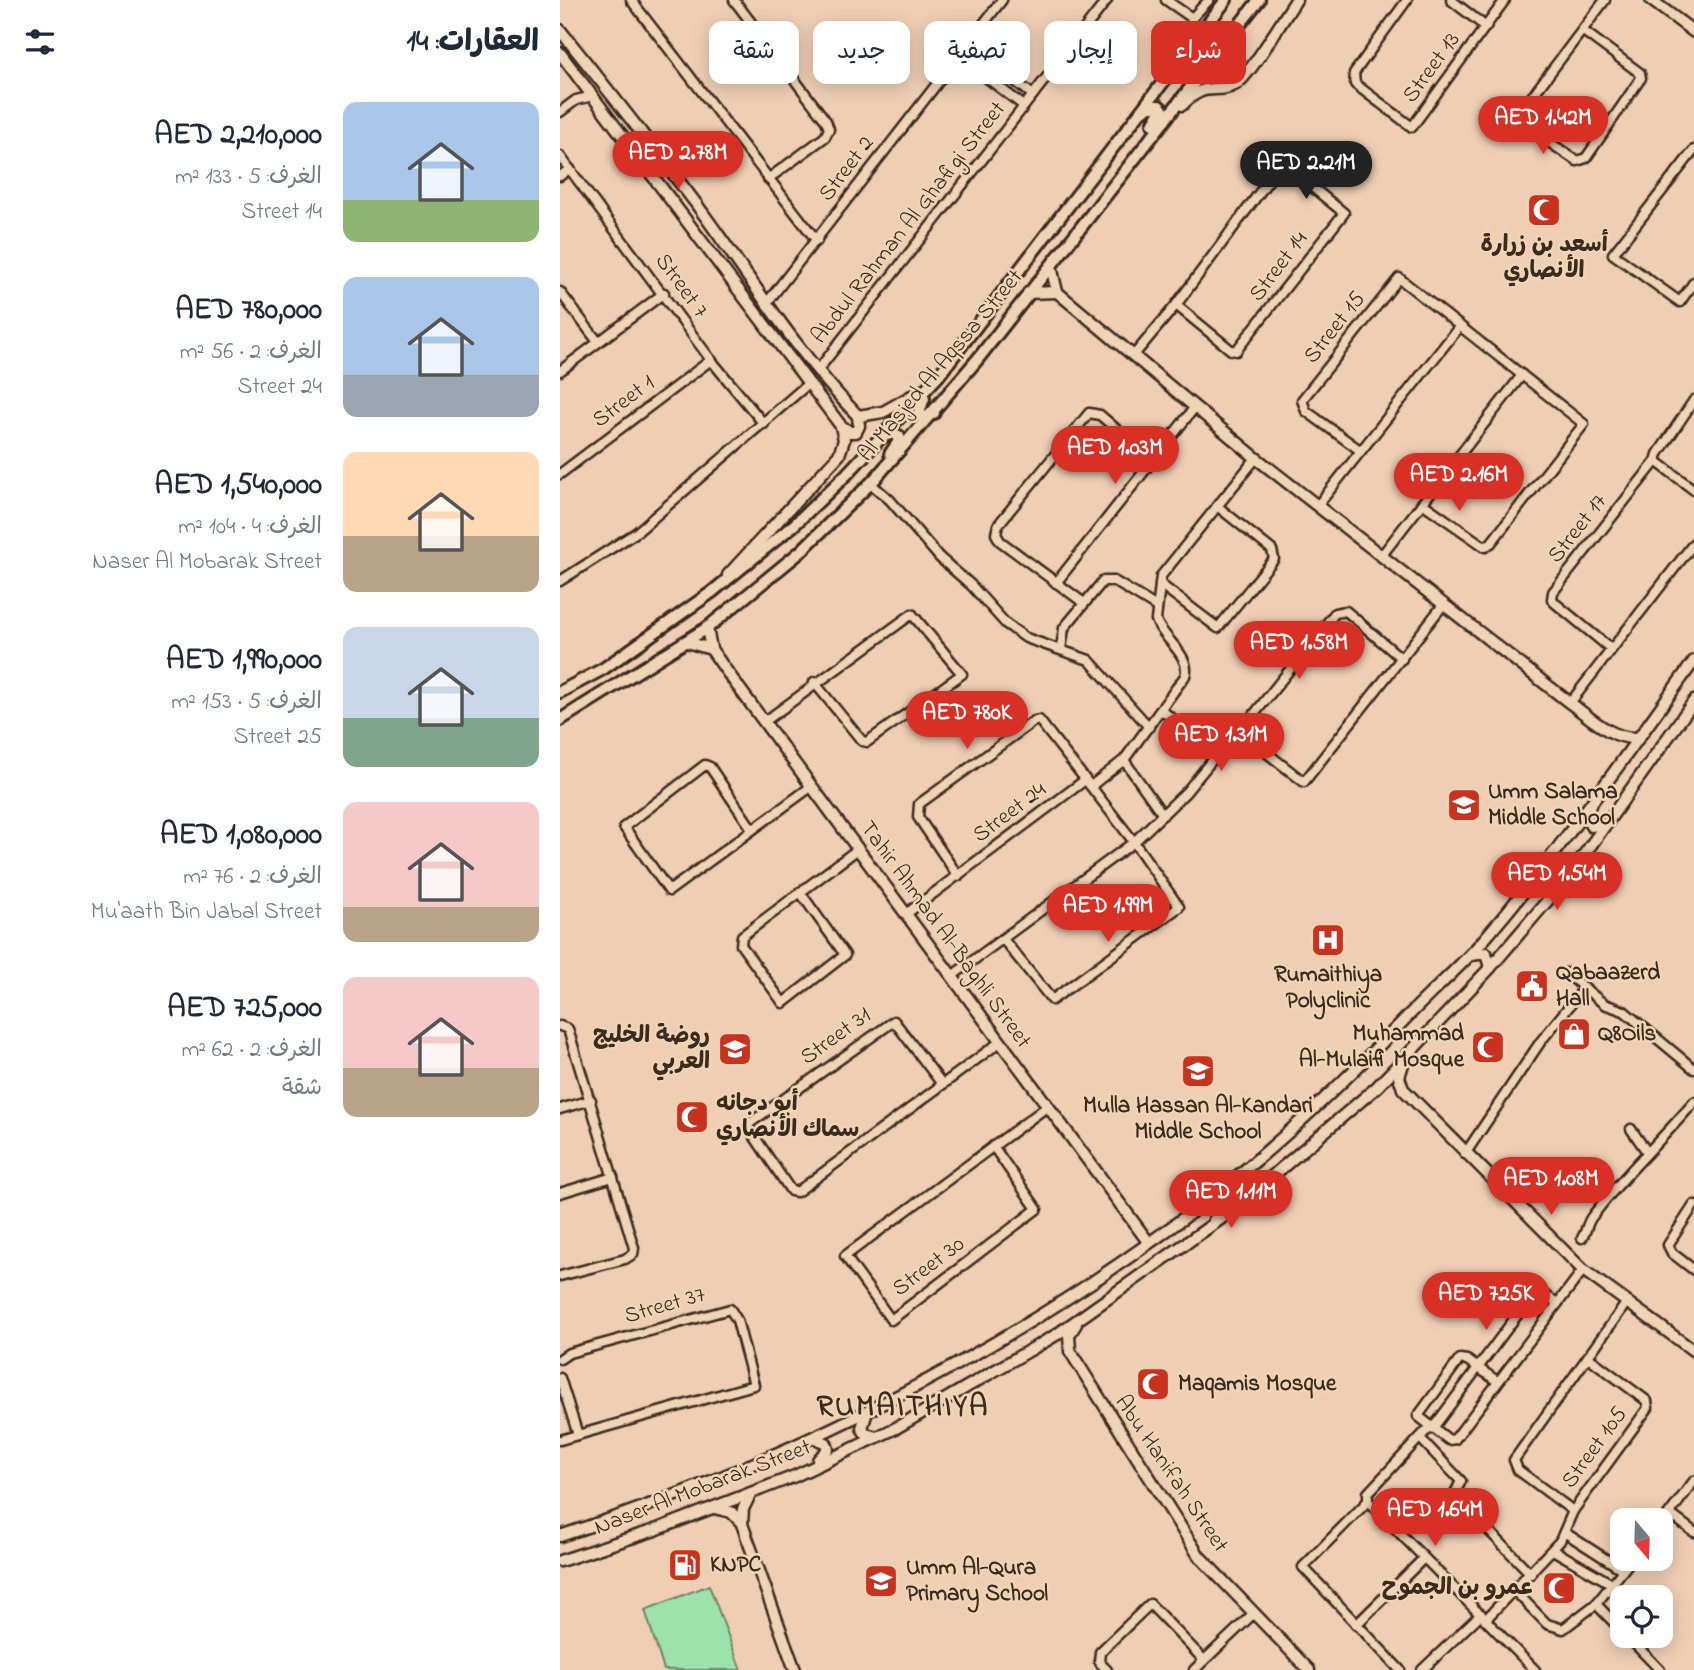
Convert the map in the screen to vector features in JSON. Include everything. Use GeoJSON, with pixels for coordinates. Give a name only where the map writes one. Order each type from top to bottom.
{"type":"FeatureCollection","features":[{"type":"Feature","properties":{"kind":"main road","name":"Al Masjed Al Aqssa Street"},"geometry":{"type":"LineString","coordinates":[[560,692],[603,669],[712,592],[795,524],[879,439],[939,375],[1224,0]]}},
{"type":"Feature","properties":{"kind":"main road","name":"Al Masjed Al Aqssa Street"},"geometry":{"type":"LineString","coordinates":[[1244,21],[1259,0]]}},
{"type":"Feature","properties":{"kind":"main road","name":"Al Masjed Al Aqssa Street"},"geometry":{"type":"LineString","coordinates":[[560,719],[576,712],[707,628],[799,553],[872,482],[934,413],[1193,84]]}},
{"type":"Feature","properties":{"kind":"main road"},"geometry":{"type":"LineString","coordinates":[[1114,185],[1122,165],[1161,109],[1156,104],[1139,114]]}},
{"type":"Feature","properties":{"kind":"main road"},"geometry":{"type":"LineString","coordinates":[[934,413],[923,417],[918,415],[917,409],[939,375]]}},
{"type":"Feature","properties":{"kind":"main road"},"geometry":{"type":"LineString","coordinates":[[872,482],[900,438],[892,433],[879,439]]}},
{"type":"Feature","properties":{"kind":"main road"},"geometry":{"type":"LineString","coordinates":[[560,699],[603,669]]}},
{"type":"Feature","properties":{"kind":"street"},"geometry":{"type":"LineString","coordinates":[[631,0],[817,241]]}},
{"type":"Feature","properties":{"kind":"street"},"geometry":{"type":"LineString","coordinates":[[733,0],[826,121],[829,129],[825,137],[768,180]]}},
{"type":"Feature","properties":{"kind":"street","name":"Street 2"},"geometry":{"type":"LineString","coordinates":[[985,21],[1002,0]]}},
{"type":"Feature","properties":{"kind":"street","name":"Abdul Rahman Al Ghafigi Street"},"geometry":{"type":"LineString","coordinates":[[818,370],[1107,0]]}},
{"type":"Feature","properties":{"kind":"street"},"geometry":{"type":"LineString","coordinates":[[1166,0],[1192,18],[1209,0]]}},
{"type":"Feature","properties":{"kind":"street"},"geometry":{"type":"LineString","coordinates":[[1151,137],[1191,96],[1210,87],[1234,85],[1296,0]]}},
{"type":"Feature","properties":{"kind":"street","name":"Street 13"},"geometry":{"type":"LineString","coordinates":[[1407,0],[1354,74],[1353,80],[1412,127],[1505,0]]}},
{"type":"Feature","properties":{"kind":"street","name":"Street 13"},"geometry":{"type":"LineString","coordinates":[[1451,0],[1486,27]]}},
{"type":"Feature","properties":{"kind":"street"},"geometry":{"type":"LineString","coordinates":[[1582,30],[1640,73],[1641,78],[1586,158],[1577,161],[1515,119],[1582,30],[1605,0]]}},
{"type":"Feature","properties":{"kind":"street"},"geometry":{"type":"LineString","coordinates":[[1651,0],[1694,32]]}},
{"type":"Feature","properties":{"kind":"street"},"geometry":{"type":"LineString","coordinates":[[560,30],[694,202],[766,304],[858,416],[859,426],[856,432],[850,432],[841,426],[560,53]]}},
{"type":"Feature","properties":{"kind":"street"},"geometry":{"type":"LineString","coordinates":[[576,100],[582,83]]}},
{"type":"Feature","properties":{"kind":"street","name":"Street 2"},"geometry":{"type":"LineString","coordinates":[[766,304],[937,84]]}},
{"type":"Feature","properties":{"kind":"street"},"geometry":{"type":"LineString","coordinates":[[995,84],[1024,106]]}},
{"type":"Feature","properties":{"kind":"street"},"geometry":{"type":"LineString","coordinates":[[1019,84],[1033,95]]}},
{"type":"Feature","properties":{"kind":"street"},"geometry":{"type":"LineString","coordinates":[[560,112],[576,100],[593,96]]}},
{"type":"Feature","properties":{"kind":"street"},"geometry":{"type":"LineString","coordinates":[[1694,150],[1612,254],[1680,302],[1694,282]]}},
{"type":"Feature","properties":{"kind":"street","name":"Street 7"},"geometry":{"type":"LineString","coordinates":[[560,156],[711,360],[764,424]]}},
{"type":"Feature","properties":{"kind":"street","name":"Street 14"},"geometry":{"type":"LineString","coordinates":[[1133,355],[1175,305],[1280,165],[1290,169],[1344,213],[1236,351],[1175,305]]}},
{"type":"Feature","properties":{"kind":"street"},"geometry":{"type":"LineString","coordinates":[[560,176],[570,169]]}},
{"type":"Feature","properties":{"kind":"street"},"geometry":{"type":"LineString","coordinates":[[661,187],[668,187],[675,177]]}},
{"type":"Feature","properties":{"kind":"street"},"geometry":{"type":"LineString","coordinates":[[681,211],[688,202],[694,202]]}},
{"type":"Feature","properties":{"kind":"street"},"geometry":{"type":"LineString","coordinates":[[1051,266],[1057,292],[1256,458],[1570,703],[1623,739],[1637,738]]}},
{"type":"Feature","properties":{"kind":"street","name":"Street 15"},"geometry":{"type":"LineString","coordinates":[[1361,451],[1306,411],[1302,400],[1399,278],[1584,424],[1491,544],[1479,545],[1422,503]]}},
{"type":"Feature","properties":{"kind":"street"},"geometry":{"type":"LineString","coordinates":[[560,292],[598,342]]}},
{"type":"Feature","properties":{"kind":"street"},"geometry":{"type":"LineString","coordinates":[[1028,293],[1057,292]]}},
{"type":"Feature","properties":{"kind":"street"},"geometry":{"type":"LineString","coordinates":[[560,371],[664,293]]}},
{"type":"Feature","properties":{"kind":"street"},"geometry":{"type":"LineString","coordinates":[[1318,505],[1460,326]]}},
{"type":"Feature","properties":{"kind":"street","name":"Street 1"},"geometry":{"type":"LineString","coordinates":[[560,474],[711,360]]}},
{"type":"Feature","properties":{"kind":"street"},"geometry":{"type":"LineString","coordinates":[[1382,555],[1522,375]]}},
{"type":"Feature","properties":{"kind":"street"},"geometry":{"type":"LineString","coordinates":[[560,581],[637,532],[809,383]]}},
{"type":"Feature","properties":{"kind":"street"},"geometry":{"type":"LineString","coordinates":[[858,416],[883,412],[929,386]]}},
{"type":"Feature","properties":{"kind":"street","name":"Street 17"},"geometry":{"type":"LineString","coordinates":[[1611,649],[1555,603],[1553,592],[1656,461],[1694,400]]}},
{"type":"Feature","properties":{"kind":"street"},"geometry":{"type":"LineString","coordinates":[[1056,583],[1195,407]]}},
{"type":"Feature","properties":{"kind":"street"},"geometry":{"type":"LineString","coordinates":[[1084,603],[1000,541],[996,531],[1085,416],[1094,412],[1153,461]]}},
{"type":"Feature","properties":{"kind":"street"},"geometry":{"type":"LineString","coordinates":[[712,592],[839,455],[844,440],[841,426]]}},
{"type":"Feature","properties":{"kind":"street"},"geometry":{"type":"LineString","coordinates":[[1061,649],[1062,632],[1100,583],[1109,579],[1156,606],[1165,570],[1256,458]]}},
{"type":"Feature","properties":{"kind":"street"},"geometry":{"type":"LineString","coordinates":[[1656,461],[1694,490]]}},
{"type":"Feature","properties":{"kind":"street"},"geometry":{"type":"LineString","coordinates":[[872,482],[940,558],[971,585],[1006,624],[1026,638],[1089,660],[1149,727]]}},
{"type":"Feature","properties":{"kind":"street"},"geometry":{"type":"LineString","coordinates":[[1160,584],[1218,628],[1274,559],[1272,551],[1217,506]]}},
{"type":"Feature","properties":{"kind":"street"},"geometry":{"type":"LineString","coordinates":[[1570,703],[1694,543]]}},
{"type":"Feature","properties":{"kind":"street"},"geometry":{"type":"LineString","coordinates":[[1240,732],[1304,782],[1443,605]]}},
{"type":"Feature","properties":{"kind":"street","name":"Street 24"},"geometry":{"type":"LineString","coordinates":[[906,914],[1124,760],[1185,677],[1187,668],[1160,629],[1156,606]]}},
{"type":"Feature","properties":{"kind":"street"},"geometry":{"type":"LineString","coordinates":[[952,976],[1134,842],[1163,815],[1230,738],[1240,732],[1335,613],[1340,610],[1402,659]]}},
{"type":"Feature","properties":{"kind":"street"},"geometry":{"type":"LineString","coordinates":[[764,722],[814,682],[912,614],[962,674],[867,743],[862,741],[814,682]]}},
{"type":"Feature","properties":{"kind":"street","name":"Tahir Ahmad Al-Baghli Street"},"geometry":{"type":"LineString","coordinates":[[707,628],[711,649],[1149,1243]]}},
{"type":"Feature","properties":{"kind":"street"},"geometry":{"type":"LineString","coordinates":[[687,642],[701,643],[711,649]]}},
{"type":"Feature","properties":{"kind":"street","name":"Naser Al Mobarak Street"},"geometry":{"type":"LineString","coordinates":[[560,1536],[685,1493],[815,1438],[867,1412],[1044,1314],[1205,1202],[1357,1070],[1479,945],[1591,803],[1694,661]]}},
{"type":"Feature","properties":{"kind":"street","name":"Naser Al Mobarak Street"},"geometry":{"type":"LineString","coordinates":[[560,1561],[752,1493],[795,1476],[876,1437],[1042,1344],[1212,1224],[1377,1087],[1408,1057],[1490,968],[1571,873],[1694,702]]}},
{"type":"Feature","properties":{"kind":"street"},"geometry":{"type":"LineString","coordinates":[[1161,710],[1218,753]]}},
{"type":"Feature","properties":{"kind":"street"},"geometry":{"type":"LineString","coordinates":[[958,876],[918,817],[919,804],[1034,721],[1044,723],[1177,902],[1176,912],[1052,1000],[1003,939]]}},
{"type":"Feature","properties":{"kind":"street"},"geometry":{"type":"LineString","coordinates":[[1615,734],[1622,762]]}},
{"type":"Feature","properties":{"kind":"street"},"geometry":{"type":"LineString","coordinates":[[1124,760],[1163,815]]}},
{"type":"Feature","properties":{"kind":"street"},"geometry":{"type":"LineString","coordinates":[[752,829],[710,767],[705,765],[624,827],[669,891],[812,786]]}},
{"type":"Feature","properties":{"kind":"street"},"geometry":{"type":"LineString","coordinates":[[1591,803],[1587,814],[1589,824],[1596,827],[1608,823]]}},
{"type":"Feature","properties":{"kind":"street"},"geometry":{"type":"LineString","coordinates":[[800,892],[845,955],[783,1003],[740,940],[800,892],[858,849]]}},
{"type":"Feature","properties":{"kind":"street"},"geometry":{"type":"LineString","coordinates":[[1467,956],[1486,953],[1490,968]]}},
{"type":"Feature","properties":{"kind":"street"},"geometry":{"type":"LineString","coordinates":[[1566,973],[1605,1005],[1624,1011],[1694,1069]]}},
{"type":"Feature","properties":{"kind":"street"},"geometry":{"type":"LineString","coordinates":[[1465,1154],[1546,1034],[1584,988]]}},
{"type":"Feature","properties":{"kind":"street","name":"Street 31"},"geometry":{"type":"LineString","coordinates":[[942,1084],[894,1021],[748,1127],[794,1193],[1000,1042]]}},
{"type":"Feature","properties":{"kind":"street"},"geometry":{"type":"LineString","coordinates":[[560,1026],[568,1028],[592,1100],[634,1248],[632,1254],[560,1276]]}},
{"type":"Feature","properties":{"kind":"street"},"geometry":{"type":"LineString","coordinates":[[1403,1089],[1400,1070],[1408,1057]]}},
{"type":"Feature","properties":{"kind":"street"},"geometry":{"type":"LineString","coordinates":[[1377,1087],[1388,1084],[1403,1089],[1583,1270],[1693,1347]]}},
{"type":"Feature","properties":{"kind":"street"},"geometry":{"type":"LineString","coordinates":[[560,1110],[592,1100]]}},
{"type":"Feature","properties":{"kind":"street"},"geometry":{"type":"LineString","coordinates":[[1582,1238],[1590,1220],[1647,1152],[1694,1102]]}},
{"type":"Feature","properties":{"kind":"street","name":"Street 30"},"geometry":{"type":"LineString","coordinates":[[993,1146],[1037,1209],[891,1320],[845,1256],[993,1146],[1048,1106]]}},
{"type":"Feature","properties":{"kind":"street"},"geometry":{"type":"LineString","coordinates":[[1631,1129],[1647,1152]]}},
{"type":"Feature","properties":{"kind":"street"},"geometry":{"type":"LineString","coordinates":[[560,1193],[613,1177]]}},
{"type":"Feature","properties":{"kind":"street"},"geometry":{"type":"LineString","coordinates":[[1205,1202],[1217,1203],[1221,1210],[1212,1224]]}},
{"type":"Feature","properties":{"kind":"street"},"geometry":{"type":"LineString","coordinates":[[1694,1205],[1668,1245],[1672,1253],[1694,1270]]}},
{"type":"Feature","properties":{"kind":"street"},"geometry":{"type":"LineString","coordinates":[[1497,1381],[1463,1359],[1453,1364],[1418,1413],[1449,1440],[1454,1439],[1583,1270]]}},
{"type":"Feature","properties":{"kind":"street"},"geometry":{"type":"LineString","coordinates":[[1535,1670],[1368,1501],[1368,1493],[1420,1438],[1433,1428],[1536,1290],[1556,1302]]}},
{"type":"Feature","properties":{"kind":"street","name":"Street 105"},"geometry":{"type":"LineString","coordinates":[[1588,1357],[1647,1401],[1648,1406],[1573,1511],[1518,1469],[1514,1460],[1627,1302]]}},
{"type":"Feature","properties":{"kind":"street","name":"Street 37"},"geometry":{"type":"LineString","coordinates":[[560,1359],[569,1353],[730,1310],[737,1320],[754,1385],[560,1440]]}},
{"type":"Feature","properties":{"kind":"street"},"geometry":{"type":"LineString","coordinates":[[1042,1344],[1070,1351],[1069,1335],[1077,1321]]}},
{"type":"Feature","properties":{"kind":"street","name":"Abu Hanifah Street"},"geometry":{"type":"LineString","coordinates":[[1070,1351],[1199,1556],[1309,1670]]}},
{"type":"Feature","properties":{"kind":"street"},"geometry":{"type":"LineString","coordinates":[[560,1378],[578,1435]]}},
{"type":"Feature","properties":{"kind":"street"},"geometry":{"type":"LineString","coordinates":[[867,1412],[862,1428],[876,1437]]}},
{"type":"Feature","properties":{"kind":"street"},"geometry":{"type":"LineString","coordinates":[[795,1476],[799,1469],[828,1453],[826,1443],[815,1438]]}},
{"type":"Feature","properties":{"kind":"street"},"geometry":{"type":"LineString","coordinates":[[1420,1438],[1461,1481],[1455,1493],[1458,1499],[1531,1574]]}},
{"type":"Feature","properties":{"kind":"street"},"geometry":{"type":"LineString","coordinates":[[1673,1510],[1694,1481]]}},
{"type":"Feature","properties":{"kind":"street"},"geometry":{"type":"LineString","coordinates":[[752,1493],[744,1505],[742,1524],[795,1670]]}},
{"type":"Feature","properties":{"kind":"street"},"geometry":{"type":"LineString","coordinates":[[1368,1501],[1303,1567],[1400,1670]]}},
{"type":"Feature","properties":{"kind":"street"},"geometry":{"type":"LineString","coordinates":[[711,1508],[727,1510],[742,1524]]}},
{"type":"Feature","properties":{"kind":"street"},"geometry":{"type":"LineString","coordinates":[[1422,1670],[1531,1574],[1553,1550],[1573,1511]]}},
{"type":"Feature","properties":{"kind":"street"},"geometry":{"type":"LineString","coordinates":[[1673,1516],[1694,1532]]}},
{"type":"Feature","properties":{"kind":"street"},"geometry":{"type":"LineString","coordinates":[[1564,1532],[1610,1562]]}},
{"type":"Feature","properties":{"kind":"street"},"geometry":{"type":"LineString","coordinates":[[1553,1550],[1612,1584]]}},
{"type":"Feature","properties":{"kind":"street"},"geometry":{"type":"LineString","coordinates":[[1356,1625],[1424,1558]]}},
{"type":"Feature","properties":{"kind":"street"},"geometry":{"type":"LineString","coordinates":[[1514,1590],[1547,1623],[1558,1628],[1568,1627],[1596,1604],[1621,1572]]}},
{"type":"Feature","properties":{"kind":"street"},"geometry":{"type":"LineString","coordinates":[[1107,1670],[1099,1662],[1100,1652],[1150,1604],[1204,1660]]}},
{"type":"Feature","properties":{"kind":"street"},"geometry":{"type":"LineString","coordinates":[[1596,1604],[1610,1619]]}},
{"type":"Feature","properties":{"kind":"street"},"geometry":{"type":"LineString","coordinates":[[1194,1670],[1254,1613]]}},
{"type":"Feature","properties":{"kind":"street"},"geometry":{"type":"LineString","coordinates":[[1639,1648],[1660,1670]]}},
{"type":"Feature","properties":{"kind":"green space"},"geometry":{"type":"Polygon","coordinates":[[[709,1585],[741,1670],[664,1670],[645,1610],[709,1585]]]}},
{"type":"Feature","properties":{"kind":"place","name":"أسعد بن زرارة الأنصاري"},"geometry":{"type":"Point","coordinates":[1544,210]}},
{"type":"Feature","properties":{"kind":"place","name":"Umm Salama Middle School"},"geometry":{"type":"Point","coordinates":[1464,805]}},
{"type":"Feature","properties":{"kind":"place","name":"Rumaithiya Polyclinic"},"geometry":{"type":"Point","coordinates":[1328,940]}},
{"type":"Feature","properties":{"kind":"place","name":"Qabaazerd Hall"},"geometry":{"type":"Point","coordinates":[1532,986]}},
{"type":"Feature","properties":{"kind":"place","name":"Q8Oils"},"geometry":{"type":"Point","coordinates":[1574,1034]}},
{"type":"Feature","properties":{"kind":"place","name":"Muhammad Al-Mulaifi Mosque"},"geometry":{"type":"Point","coordinates":[1488,1047]}},
{"type":"Feature","properties":{"kind":"place","name":"روضة الخليج العربي"},"geometry":{"type":"Point","coordinates":[735,1049]}},
{"type":"Feature","properties":{"kind":"place","name":"Mulla Hassan Al-Kandari Middle School"},"geometry":{"type":"Point","coordinates":[1198,1071]}},
{"type":"Feature","properties":{"kind":"place","name":"أبو دجانه سماك الأنصاري"},"geometry":{"type":"Point","coordinates":[692,1117]}},
{"type":"Feature","properties":{"kind":"place","name":"Maqamis Mosque"},"geometry":{"type":"Point","coordinates":[1153,1384]}},
{"type":"Feature","properties":{"kind":"place","name":"KNPC"},"geometry":{"type":"Point","coordinates":[685,1565]}},
{"type":"Feature","properties":{"kind":"place","name":"Umm Al-Qura Primary School"},"geometry":{"type":"Point","coordinates":[881,1581]}},
{"type":"Feature","properties":{"kind":"place","name":"عمرو بن الجموح"},"geometry":{"type":"Point","coordinates":[1559,1588]}},
{"type":"Feature","properties":{"kind":"district","name":"RUMAITHIYA"},"geometry":{"type":"Point","coordinates":[903,1408]}}]}
